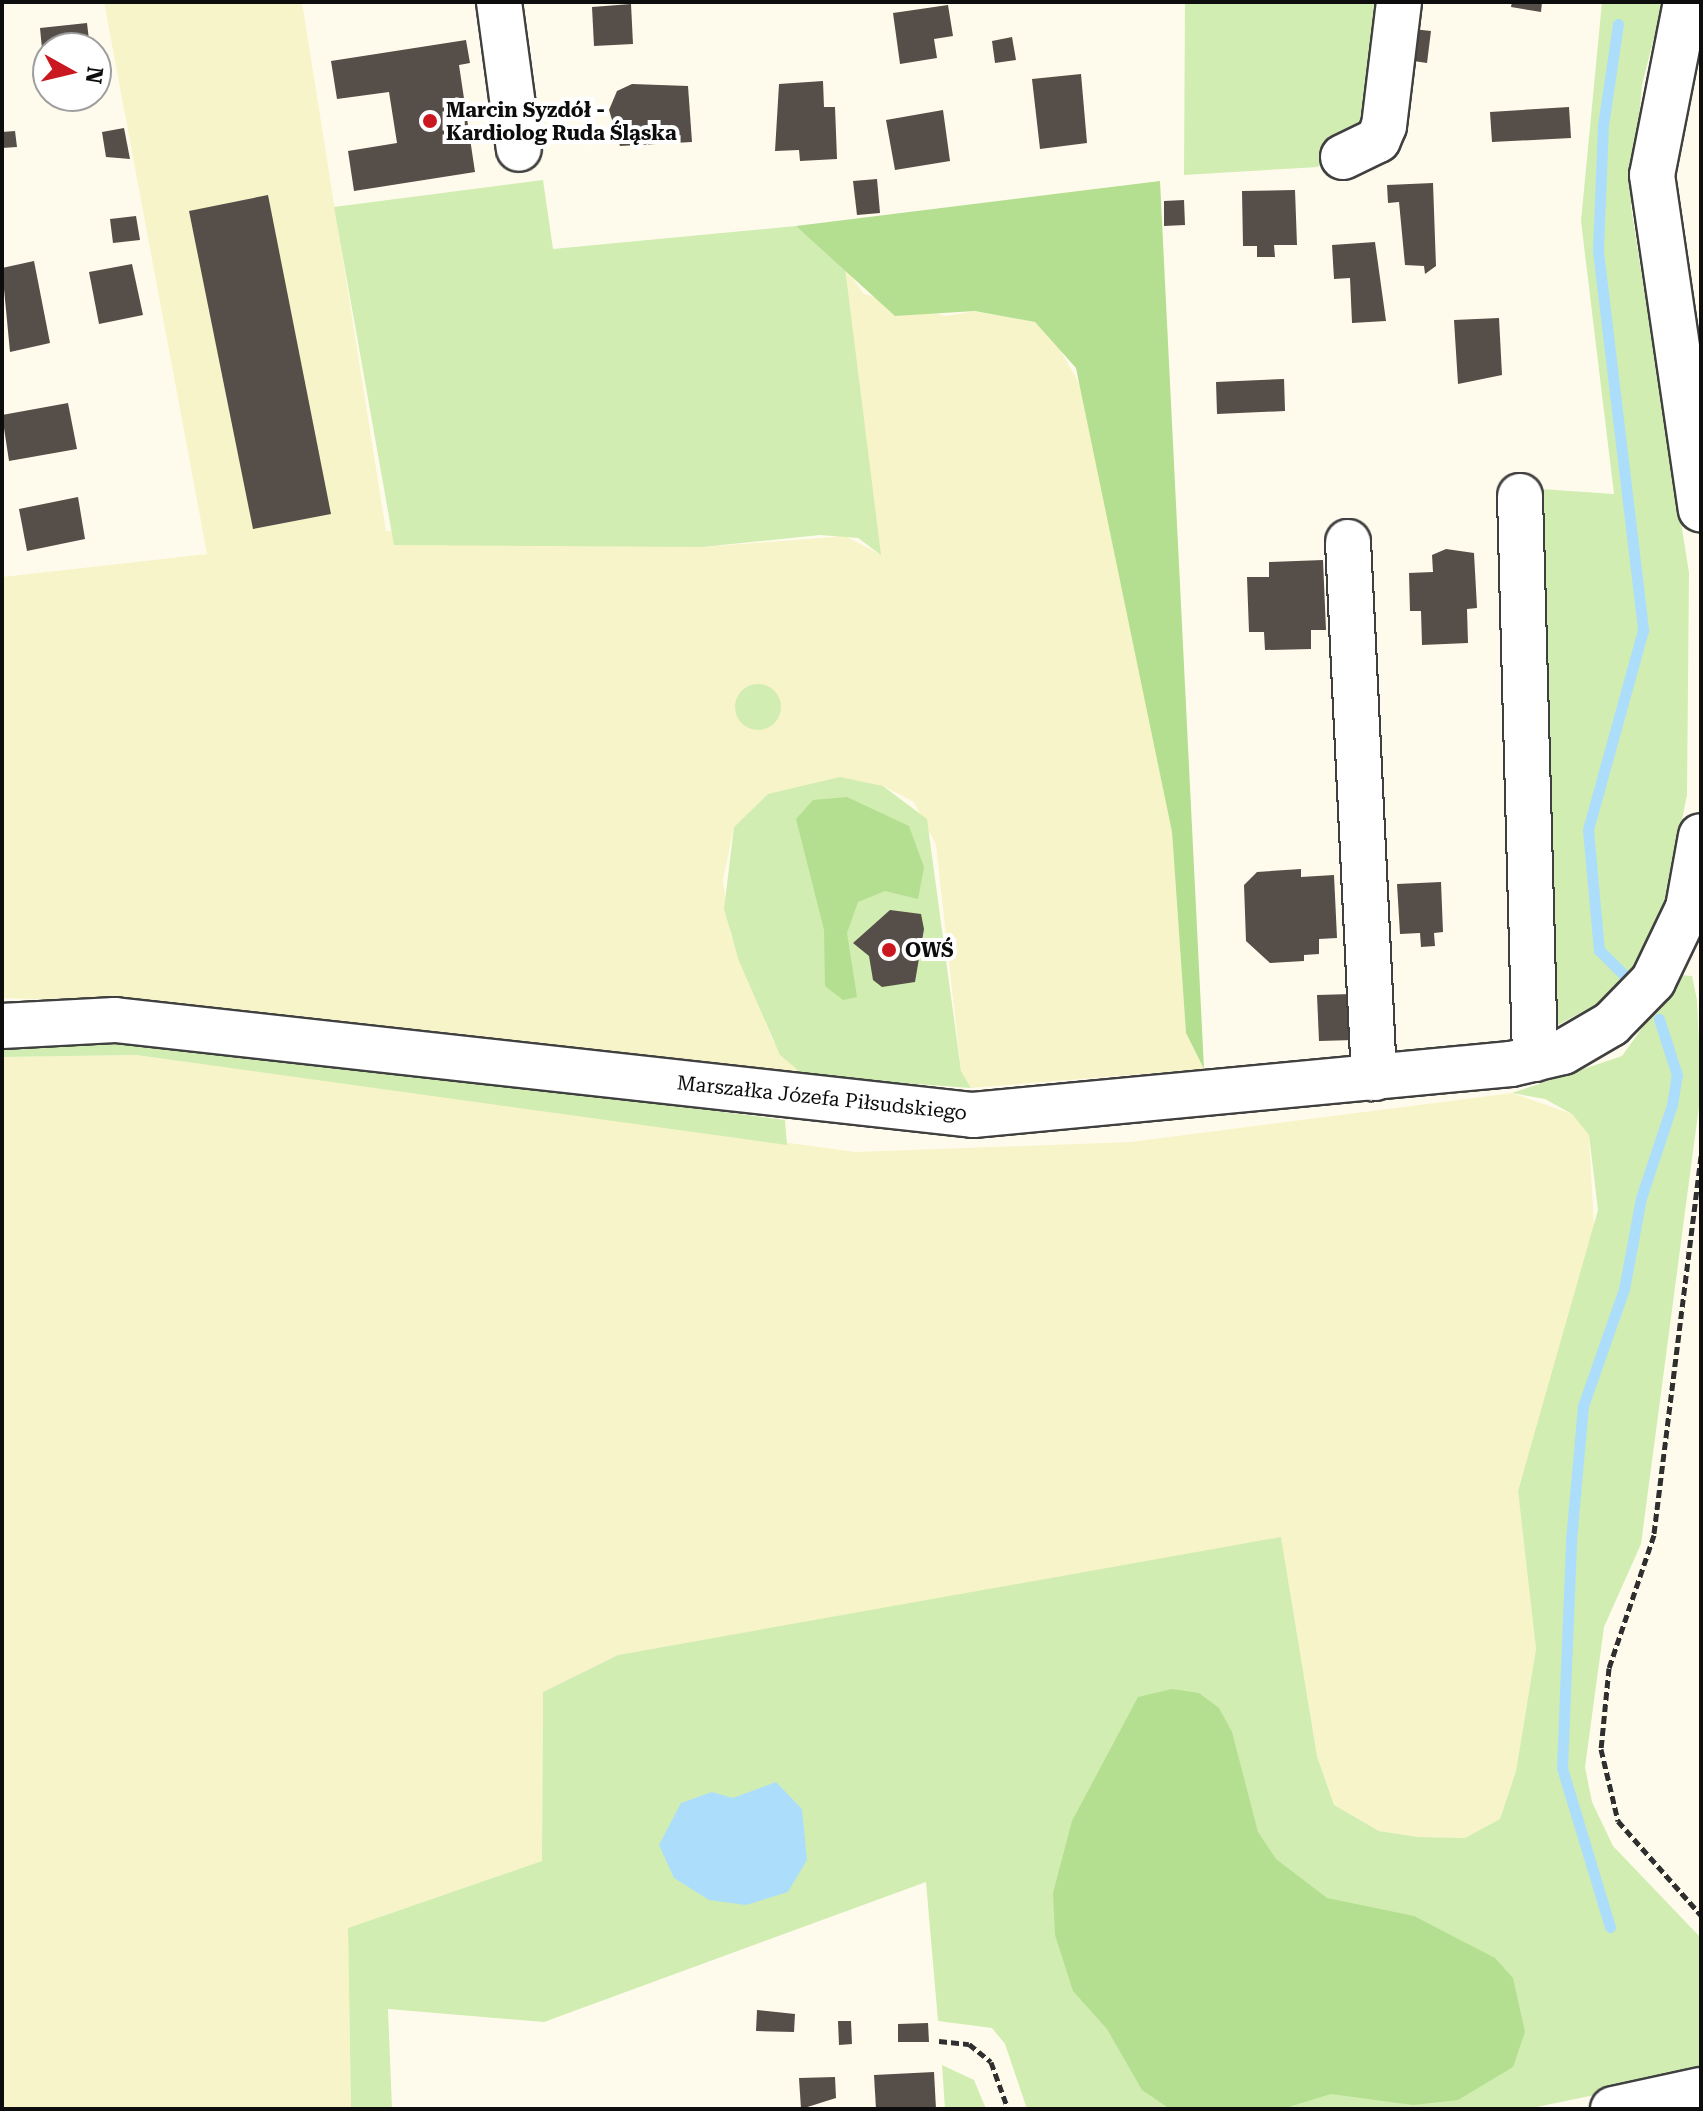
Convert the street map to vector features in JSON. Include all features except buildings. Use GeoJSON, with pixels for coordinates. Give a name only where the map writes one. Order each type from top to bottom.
{"type":"FeatureCollection","features":[{"type":"Feature","properties":{"kind":"street"},"geometry":{"type":"LineString","coordinates":[[499,2],[519,149]]}},
{"type":"Feature","properties":{"kind":"street"},"geometry":{"type":"LineString","coordinates":[[1343,157],[1378,140],[1384,126],[1399,2]]}},
{"type":"Feature","properties":{"kind":"street"},"geometry":{"type":"LineString","coordinates":[[1686,2],[1652,175],[1701,509]]}},
{"type":"Feature","properties":{"kind":"street"},"geometry":{"type":"LineString","coordinates":[[1520,496],[1535,1059]]}},
{"type":"Feature","properties":{"kind":"street"},"geometry":{"type":"LineString","coordinates":[[1348,542],[1374,1078]]}},
{"type":"Feature","properties":{"kind":"street","name":"Marszałka Józefa Piłsudskiego"},"geometry":{"type":"LineString","coordinates":[[2,1026],[115,1020],[973,1115],[1374,1078],[1535,1059],[1611,1024],[1653,981],[1688,908],[1701,836]]}},
{"type":"Feature","properties":{"kind":"street"},"geometry":{"type":"LineString","coordinates":[[1613,2109],[1701,2090]]}},
{"type":"Feature","properties":{"kind":"path"},"geometry":{"type":"LineString","coordinates":[[1701,1156],[1654,1535],[1609,1668],[1601,1749],[1618,1821],[1701,1915]]}},
{"type":"Feature","properties":{"kind":"path"},"geometry":{"type":"LineString","coordinates":[[939,2041],[969,2044],[991,2062],[1008,2109]]}},
{"type":"Feature","properties":{"kind":"shaded area"},"geometry":{"type":"Polygon","coordinates":[[[104,2],[302,2],[386,531],[702,547],[845,536],[880,554],[845,267],[864,294],[946,316],[975,311],[1035,322],[1054,339],[1088,399],[1110,505],[1172,832],[1186,1033],[1204,1069],[971,1088],[961,1071],[936,845],[914,802],[883,786],[768,794],[734,827],[723,880],[730,933],[773,1041],[805,1076],[189,1004],[2,998],[2,577],[207,554],[104,2]]]}},
{"type":"Feature","properties":{"kind":"shaded area"},"geometry":{"type":"Polygon","coordinates":[[[136,1055],[856,1152],[1130,1142],[1512,1093],[1572,1114],[1589,1135],[1595,1242],[1518,1490],[1536,1649],[1516,1771],[1500,1819],[1465,1838],[1418,1837],[1379,1831],[1334,1805],[1317,1756],[1281,1538],[618,1655],[543,1692],[542,1861],[348,1928],[351,2109],[2,2109],[2,1057],[136,1055]]]}},
{"type":"Feature","properties":{"kind":"green space"},"geometry":{"type":"Polygon","coordinates":[[[1185,2],[1389,2],[1375,122],[1318,167],[1184,175],[1185,2]]]}},
{"type":"Feature","properties":{"kind":"green space"},"geometry":{"type":"Polygon","coordinates":[[[1602,2],[1663,2],[1642,85],[1631,207],[1689,573],[1687,795],[1668,890],[1645,953],[1615,994],[1556,1026],[1541,489],[1614,494],[1581,221],[1602,2]]]}},
{"type":"Feature","properties":{"kind":"green space"},"geometry":{"type":"Polygon","coordinates":[[[543,180],[553,249],[796,226],[845,267],[881,555],[858,538],[820,535],[702,547],[394,545],[334,207],[543,180]]]}},
{"type":"Feature","properties":{"kind":"green space"},"geometry":{"type":"Polygon","coordinates":[[[1160,181],[1204,1069],[1186,1033],[1172,832],[1076,368],[1035,322],[975,311],[895,316],[796,226],[1160,181]]]}},
{"type":"Feature","properties":{"kind":"green space"},"geometry":{"type":"Polygon","coordinates":[[[758,684],[774,691],[781,707],[774,723],[758,730],[742,723],[735,707],[742,691],[758,684]]]}},
{"type":"Feature","properties":{"kind":"green space"},"geometry":{"type":"Polygon","coordinates":[[[840,777],[883,786],[927,819],[961,1071],[971,1088],[805,1076],[780,1055],[739,961],[724,909],[734,827],[768,794],[840,777]]]}},
{"type":"Feature","properties":{"kind":"green space"},"geometry":{"type":"Polygon","coordinates":[[[847,797],[909,826],[924,867],[918,899],[885,891],[858,902],[847,933],[857,997],[843,1000],[825,986],[824,930],[796,819],[813,800],[847,797]]]}},
{"type":"Feature","properties":{"kind":"green space"},"geometry":{"type":"Polygon","coordinates":[[[1680,975],[1692,976],[1697,1000],[1701,1091],[1641,1544],[1604,1627],[1585,1767],[1592,1802],[1613,1846],[1701,1938],[1701,2073],[1527,2109],[1027,2109],[1005,2044],[992,2028],[938,2021],[926,1882],[544,2022],[388,2009],[392,2109],[351,2109],[348,1928],[542,1861],[543,1692],[618,1655],[1281,1537],[1317,1756],[1334,1805],[1379,1831],[1418,1837],[1465,1838],[1500,1819],[1516,1771],[1536,1649],[1518,1491],[1598,1210],[1589,1135],[1572,1114],[1545,1099],[1512,1093],[1622,1056],[1680,975]]]}},
{"type":"Feature","properties":{"kind":"green space"},"geometry":{"type":"Polygon","coordinates":[[[151,1038],[785,1120],[787,1145],[136,1055],[2,1057],[2,1042],[151,1038]]]}},
{"type":"Feature","properties":{"kind":"green space"},"geometry":{"type":"Polygon","coordinates":[[[1172,1689],[1199,1693],[1219,1708],[1232,1732],[1258,1832],[1276,1859],[1327,1898],[1414,1916],[1495,1958],[1513,1978],[1525,2032],[1513,2067],[1458,2100],[1413,2105],[1331,2094],[1282,2109],[1170,2109],[1142,2090],[1107,2029],[1073,1991],[1055,1935],[1053,1893],[1072,1821],[1138,1697],[1172,1689]]]}},
{"type":"Feature","properties":{"kind":"green space"},"geometry":{"type":"Polygon","coordinates":[[[942,2065],[974,2080],[986,2109],[945,2109],[942,2065]]]}},
{"type":"Feature","properties":{"kind":"water"},"geometry":{"type":"Polygon","coordinates":[[[776,1782],[802,1809],[807,1860],[788,1892],[746,1905],[709,1900],[674,1878],[659,1845],[681,1803],[712,1792],[733,1798],[776,1782]]]}},
{"type":"Feature","properties":{"kind":"waterway"},"geometry":{"type":"LineString","coordinates":[[1618,24],[1603,125],[1598,251],[1643,630],[1588,830],[1599,950],[1624,975]]}},
{"type":"Feature","properties":{"kind":"waterway"},"geometry":{"type":"LineString","coordinates":[[1610,1927],[1562,1768],[1571,1540],[1583,1406],[1624,1289],[1641,1198],[1672,1105],[1677,1075],[1659,1019]]}},
{"type":"Feature","properties":{"kind":"place","name":"Marcin Syzdół - Kardiolog Ruda Śląska"},"geometry":{"type":"Point","coordinates":[430,121]}},
{"type":"Feature","properties":{"kind":"place","name":"OWŚ"},"geometry":{"type":"Point","coordinates":[889,950]}}]}
